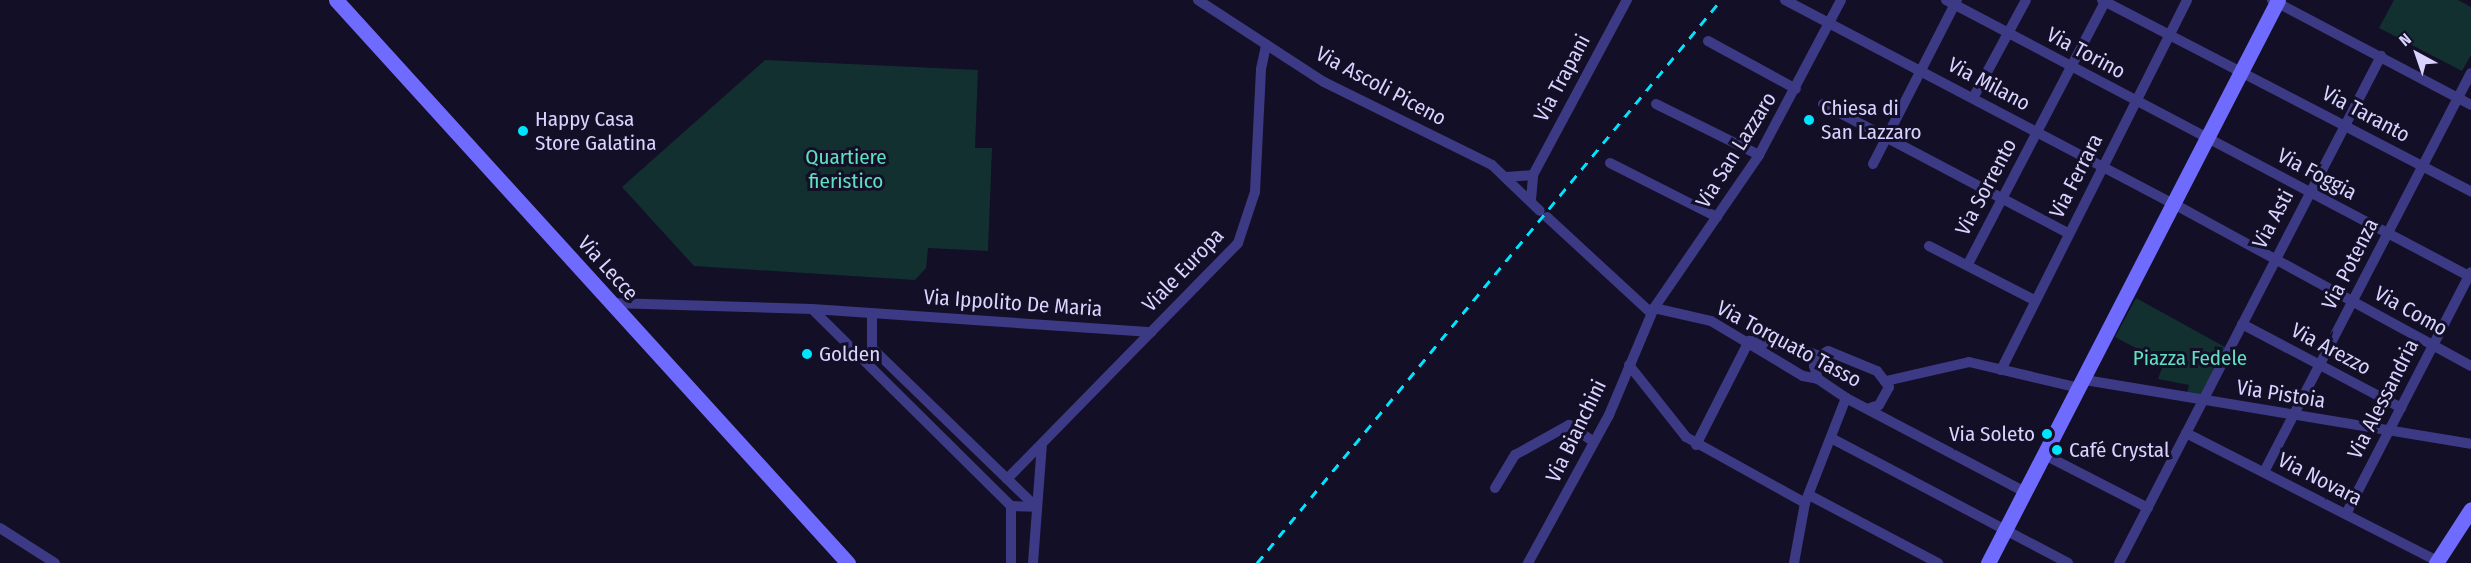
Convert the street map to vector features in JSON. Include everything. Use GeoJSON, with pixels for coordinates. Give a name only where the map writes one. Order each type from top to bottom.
{"type":"FeatureCollection","features":[{"type":"Feature","properties":{"kind":"main road","name":"Via Lecce"},"geometry":{"type":"LineString","coordinates":[[336,0],[848,563]]}},
{"type":"Feature","properties":{"kind":"main road"},"geometry":{"type":"LineString","coordinates":[[1988,563],[2208,140],[2276,1]]}},
{"type":"Feature","properties":{"kind":"main road"},"geometry":{"type":"LineString","coordinates":[[2436,562],[2471,509]]}},
{"type":"Feature","properties":{"kind":"street","name":"Via Ascoli Piceno"},"geometry":{"type":"LineString","coordinates":[[1198,0],[1324,82],[1426,135],[1467,152],[1506,177],[1544,214]]}},
{"type":"Feature","properties":{"kind":"street","name":"Via Trapani"},"geometry":{"type":"LineString","coordinates":[[1531,200],[1533,175],[1627,0]]}},
{"type":"Feature","properties":{"kind":"street","name":"Via Milano"},"geometry":{"type":"LineString","coordinates":[[1785,0],[2174,204]]}},
{"type":"Feature","properties":{"kind":"street","name":"Via San Lazzaro"},"geometry":{"type":"LineString","coordinates":[[1652,310],[1759,155],[1796,89],[1841,0]]}},
{"type":"Feature","properties":{"kind":"street"},"geometry":{"type":"LineString","coordinates":[[1973,98],[2026,0]]}},
{"type":"Feature","properties":{"kind":"street","name":"Via Ferrara"},"geometry":{"type":"LineString","coordinates":[[2001,370],[2034,300],[2187,0]]}},
{"type":"Feature","properties":{"kind":"street","name":"Via Taranto"},"geometry":{"type":"LineString","coordinates":[[2104,1],[2471,191]]}},
{"type":"Feature","properties":{"kind":"street","name":"Via Sorrento"},"geometry":{"type":"LineString","coordinates":[[1968,264],[2104,1]]}},
{"type":"Feature","properties":{"kind":"street"},"geometry":{"type":"LineString","coordinates":[[2276,1],[2471,105]]}},
{"type":"Feature","properties":{"kind":"street"},"geometry":{"type":"LineString","coordinates":[[1873,164],[1952,2]]}},
{"type":"Feature","properties":{"kind":"street","name":"Via Torino"},"geometry":{"type":"LineString","coordinates":[[1952,2],[2208,140]]}},
{"type":"Feature","properties":{"kind":"street"},"geometry":{"type":"LineString","coordinates":[[1708,41],[1796,89]]}},
{"type":"Feature","properties":{"kind":"street","name":"Viale Europa"},"geometry":{"type":"LineString","coordinates":[[1007,478],[1238,243],[1247,223],[1255,192],[1261,69],[1266,45]]}},
{"type":"Feature","properties":{"kind":"street","name":"Via Asti"},"geometry":{"type":"LineString","coordinates":[[2119,563],[2204,401],[2274,259],[2381,56]]}},
{"type":"Feature","properties":{"kind":"street","name":"Via Potenza"},"geometry":{"type":"LineString","coordinates":[[2264,472],[2471,73]]}},
{"type":"Feature","properties":{"kind":"street"},"geometry":{"type":"LineString","coordinates":[[1656,104],[1759,155]]}},
{"type":"Feature","properties":{"kind":"street"},"geometry":{"type":"LineString","coordinates":[[1823,104],[2068,234]]}},
{"type":"Feature","properties":{"kind":"street","name":"Via Foggia"},"geometry":{"type":"LineString","coordinates":[[2208,140],[2470,275]]}},
{"type":"Feature","properties":{"kind":"street"},"geometry":{"type":"LineString","coordinates":[[1610,163],[1717,217]]}},
{"type":"Feature","properties":{"kind":"street"},"geometry":{"type":"LineString","coordinates":[[1506,177],[1533,175]]}},
{"type":"Feature","properties":{"kind":"street","name":"Via Como"},"geometry":{"type":"LineString","coordinates":[[2174,204],[2471,366]]}},
{"type":"Feature","properties":{"kind":"street","name":"Via Torquato Tasso"},"geometry":{"type":"LineString","coordinates":[[1544,214],[1652,310],[1711,321],[1749,341],[1803,375],[1818,379],[1846,398],[1870,408],[2024,491]]}},
{"type":"Feature","properties":{"kind":"street"},"geometry":{"type":"LineString","coordinates":[[1929,246],[1968,264],[2034,300]]}},
{"type":"Feature","properties":{"kind":"street","name":"Via Alessandria"},"geometry":{"type":"LineString","coordinates":[[2346,514],[2470,275]]}},
{"type":"Feature","properties":{"kind":"street","name":"Via Ippolito De Maria"},"geometry":{"type":"LineString","coordinates":[[611,303],[813,309],[1151,332]]}},
{"type":"Feature","properties":{"kind":"street"},"geometry":{"type":"LineString","coordinates":[[813,309],[1011,506],[1036,507]]}},
{"type":"Feature","properties":{"kind":"street","name":"Via Bianchini"},"geometry":{"type":"LineString","coordinates":[[1528,563],[1594,442],[1652,310]]}},
{"type":"Feature","properties":{"kind":"street"},"geometry":{"type":"LineString","coordinates":[[861,358],[872,348],[873,314]]}},
{"type":"Feature","properties":{"kind":"street","name":"Via Arezzo"},"geometry":{"type":"LineString","coordinates":[[2242,324],[2401,408]]}},
{"type":"Feature","properties":{"kind":"street"},"geometry":{"type":"LineString","coordinates":[[1696,445],[1749,341],[1792,346],[1819,356]]}},
{"type":"Feature","properties":{"kind":"street"},"geometry":{"type":"LineString","coordinates":[[872,348],[1036,507]]}},
{"type":"Feature","properties":{"kind":"street"},"geometry":{"type":"LineString","coordinates":[[1818,379],[1814,366],[1819,356],[1828,351],[1877,371],[1889,387],[1886,397],[1870,408]]}},
{"type":"Feature","properties":{"kind":"street","name":"Via Pistoia"},"geometry":{"type":"LineString","coordinates":[[1886,381],[1969,362],[2082,384],[2471,444]]}},
{"type":"Feature","properties":{"kind":"street"},"geometry":{"type":"LineString","coordinates":[[1629,365],[1696,445],[1938,563]]}},
{"type":"Feature","properties":{"kind":"street"},"geometry":{"type":"LineString","coordinates":[[1794,563],[1807,499],[1846,398]]}},
{"type":"Feature","properties":{"kind":"street"},"geometry":{"type":"LineString","coordinates":[[1495,488],[1515,455],[1569,425],[1594,442]]}},
{"type":"Feature","properties":{"kind":"street","name":"Via Novara"},"geometry":{"type":"LineString","coordinates":[[2186,433],[2436,562]]}},
{"type":"Feature","properties":{"kind":"street"},"geometry":{"type":"LineString","coordinates":[[1832,438],[2068,563]]}},
{"type":"Feature","properties":{"kind":"street"},"geometry":{"type":"LineString","coordinates":[[1033,563],[1042,444]]}},
{"type":"Feature","properties":{"kind":"street"},"geometry":{"type":"LineString","coordinates":[[2043,454],[2148,508]]}},
{"type":"Feature","properties":{"kind":"street"},"geometry":{"type":"LineString","coordinates":[[1011,506],[1011,563]]}},
{"type":"Feature","properties":{"kind":"street"},"geometry":{"type":"LineString","coordinates":[[0,528],[54,563]]}},
{"type":"Feature","properties":{"kind":"green space"},"geometry":{"type":"Polygon","coordinates":[[[2394,0],[2458,0],[2471,7],[2471,55],[2462,71],[2379,28],[2394,0]]]}},
{"type":"Feature","properties":{"kind":"green space","name":"Quartiere fieristico"},"geometry":{"type":"Polygon","coordinates":[[[765,60],[978,70],[975,148],[992,148],[988,251],[928,248],[926,268],[915,280],[694,266],[622,187],[765,60]]]}},
{"type":"Feature","properties":{"kind":"green space","name":"Piazza Fedele"},"geometry":{"type":"Polygon","coordinates":[[[2136,298],[2225,347],[2200,396],[2187,393],[2189,385],[2158,379],[2164,363],[2115,337],[2136,298]]]}},
{"type":"Feature","properties":{"kind":"railway"},"geometry":{"type":"LineString","coordinates":[[1257,563],[1721,0]]}},
{"type":"Feature","properties":{"kind":"place","name":"Chiesa di San Lazzaro"},"geometry":{"type":"Point","coordinates":[1809,120]}},
{"type":"Feature","properties":{"kind":"place","name":"Happy Casa Store Galatina"},"geometry":{"type":"Point","coordinates":[523,131]}},
{"type":"Feature","properties":{"kind":"place","name":"Golden"},"geometry":{"type":"Point","coordinates":[807,354]}},
{"type":"Feature","properties":{"kind":"place","name":"Via Soleto"},"geometry":{"type":"Point","coordinates":[2047,434]}},
{"type":"Feature","properties":{"kind":"place","name":"Café Crystal"},"geometry":{"type":"Point","coordinates":[2057,450]}}]}
